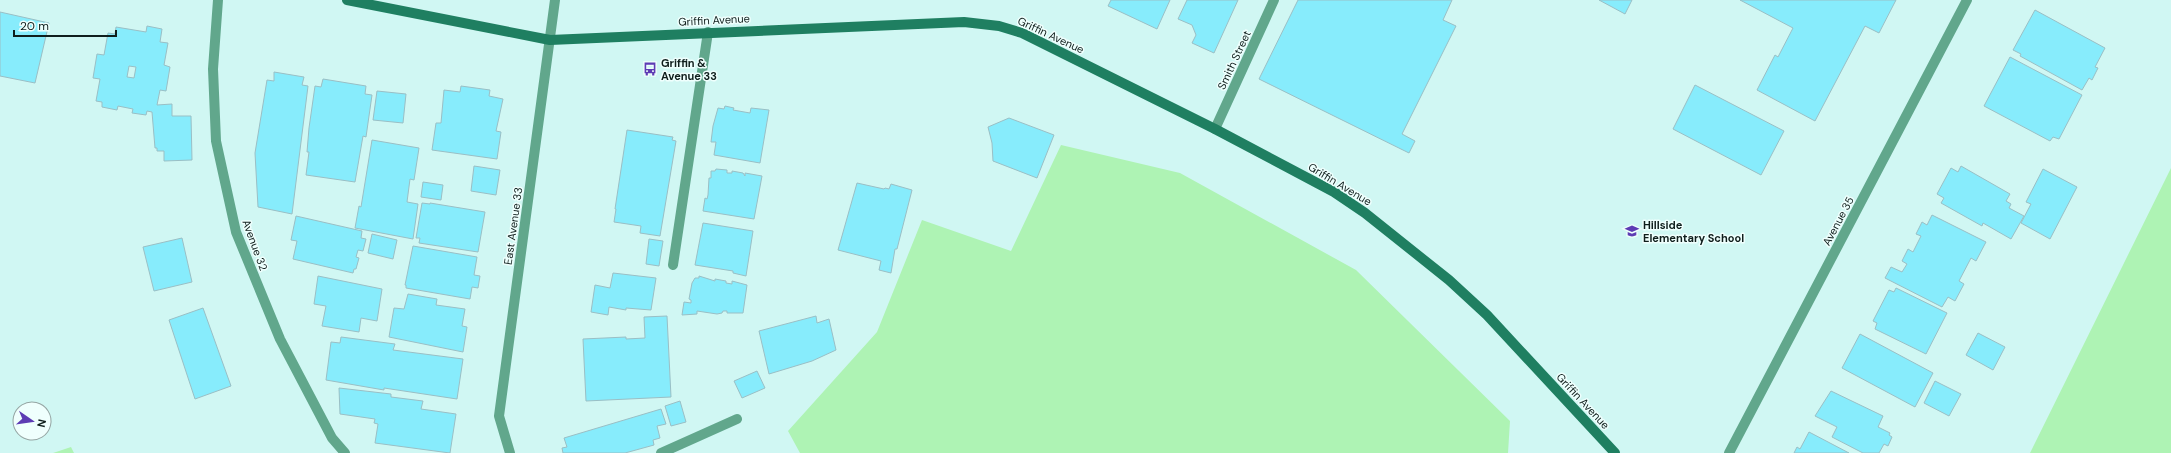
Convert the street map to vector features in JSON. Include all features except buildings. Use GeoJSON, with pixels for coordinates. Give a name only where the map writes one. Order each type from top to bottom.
{"type":"FeatureCollection","features":[{"type":"Feature","properties":{"kind":"street","name":"Avenue 32"},"geometry":{"type":"LineString","coordinates":[[218,0],[213,69],[216,141],[236,232],[280,339],[332,438],[345,453]]}},
{"type":"Feature","properties":{"kind":"street","name":"Griffin Avenue"},"geometry":{"type":"LineString","coordinates":[[347,0],[550,40],[964,22],[999,26],[1022,33],[1215,129],[1334,192],[1366,213],[1449,280],[1487,315],[1615,453]]}},
{"type":"Feature","properties":{"kind":"street","name":"East Avenue 33"},"geometry":{"type":"LineString","coordinates":[[510,453],[499,416],[555,0]]}},
{"type":"Feature","properties":{"kind":"street","name":"Smith Street"},"geometry":{"type":"LineString","coordinates":[[1215,129],[1274,0]]}},
{"type":"Feature","properties":{"kind":"street","name":"Avenue 35"},"geometry":{"type":"LineString","coordinates":[[1729,453],[1967,0]]}},
{"type":"Feature","properties":{"kind":"street"},"geometry":{"type":"LineString","coordinates":[[673,265],[708,32]]}},
{"type":"Feature","properties":{"kind":"street"},"geometry":{"type":"LineString","coordinates":[[661,453],[737,419]]}},
{"type":"Feature","properties":{"kind":"green space"},"geometry":{"type":"Polygon","coordinates":[[[1061,145],[1180,173],[1356,270],[1510,421],[1508,453],[800,453],[788,431],[877,332],[922,220],[1011,251],[1061,145]]]}},
{"type":"Feature","properties":{"kind":"green space"},"geometry":{"type":"Polygon","coordinates":[[[2171,168],[2171,453],[2030,453],[2171,168]]]}},
{"type":"Feature","properties":{"kind":"green space"},"geometry":{"type":"Polygon","coordinates":[[[71,447],[74,453],[53,453],[71,447]]]}},
{"type":"Feature","properties":{"kind":"place","name":"Griffin & Avenue 33"},"geometry":{"type":"Point","coordinates":[650,69]}},
{"type":"Feature","properties":{"kind":"place","name":"Hillside Elementary School"},"geometry":{"type":"Point","coordinates":[1632,231]}}]}
